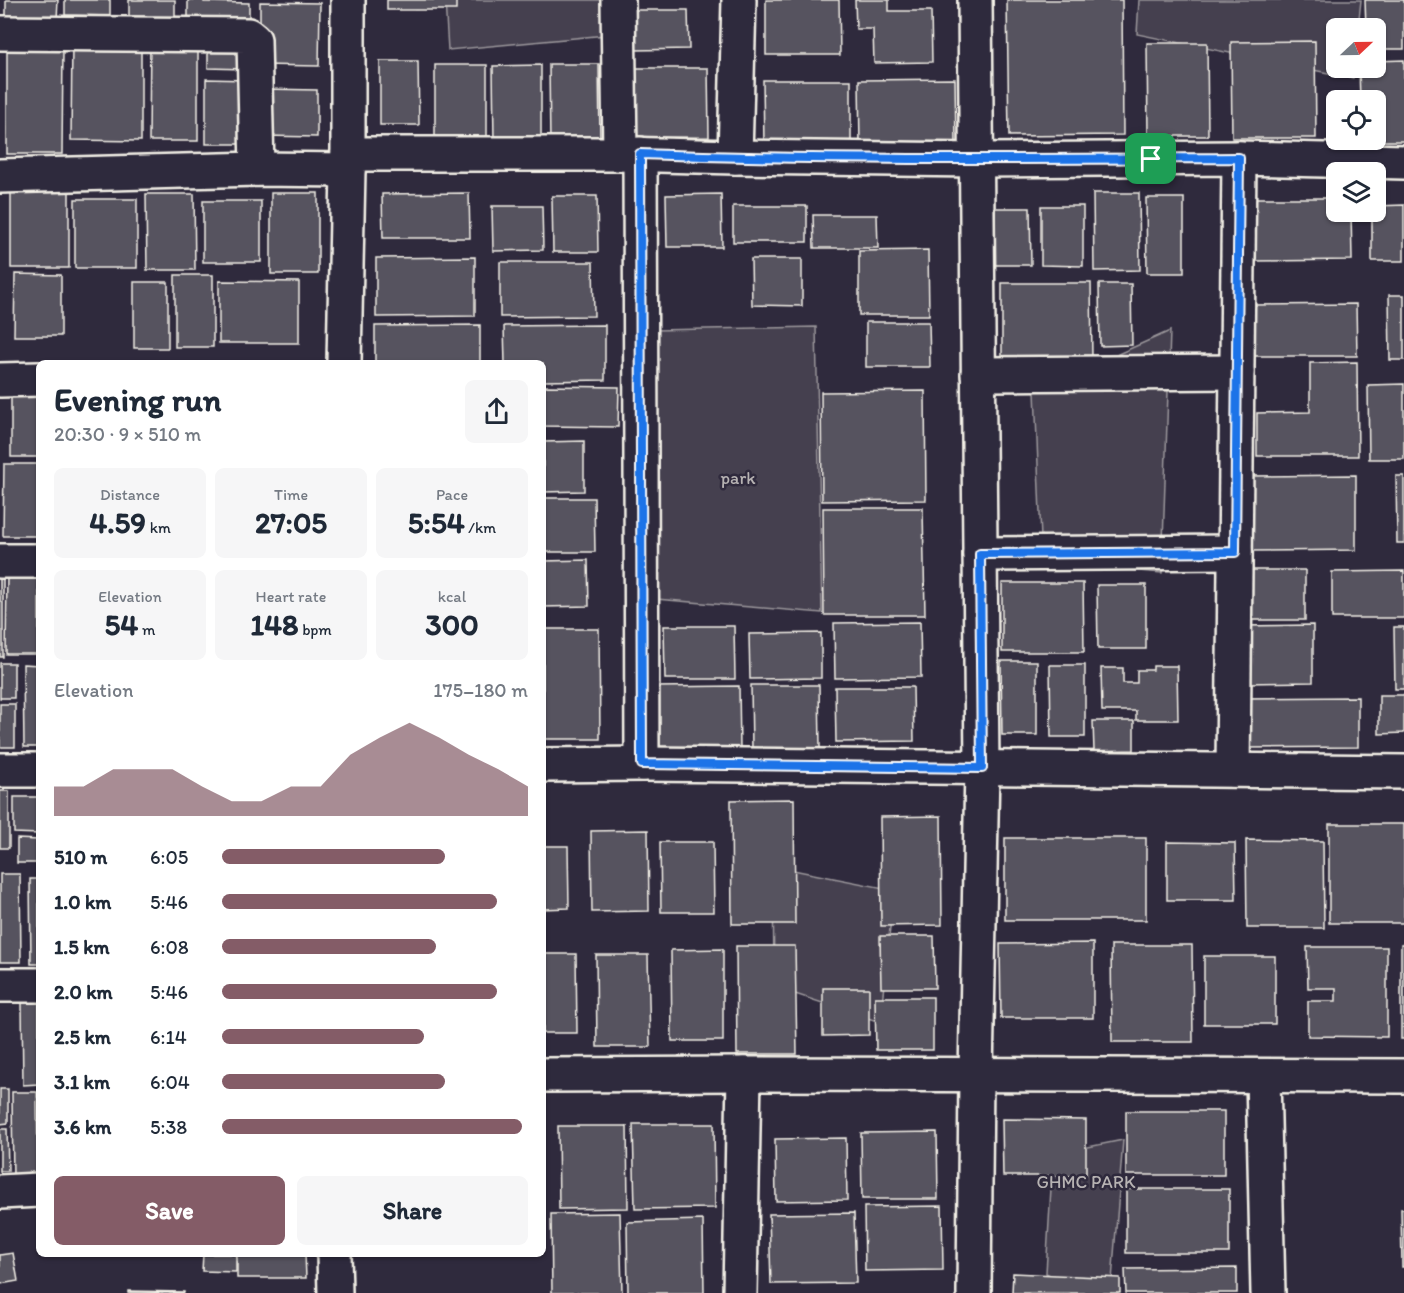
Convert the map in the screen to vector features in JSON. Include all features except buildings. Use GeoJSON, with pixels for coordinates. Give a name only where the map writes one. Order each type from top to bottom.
{"type":"FeatureCollection","features":[{"type":"Feature","properties":{"kind":"street"},"geometry":{"type":"LineString","coordinates":[[344,360],[348,0]]}},
{"type":"Feature","properties":{"kind":"street"},"geometry":{"type":"LineString","coordinates":[[618,0],[630,154],[642,764]]}},
{"type":"Feature","properties":{"kind":"street"},"geometry":{"type":"LineString","coordinates":[[735,157],[739,0]]}},
{"type":"Feature","properties":{"kind":"street"},"geometry":{"type":"LineString","coordinates":[[974,1293],[982,768],[975,0]]}},
{"type":"Feature","properties":{"kind":"street"},"geometry":{"type":"LineString","coordinates":[[0,33],[252,36],[254,40],[256,169]]}},
{"type":"Feature","properties":{"kind":"street"},"geometry":{"type":"LineString","coordinates":[[0,176],[256,169],[348,162],[630,154],[976,160],[1239,158],[1404,162]]}},
{"type":"Feature","properties":{"kind":"street"},"geometry":{"type":"LineString","coordinates":[[1233,770],[1239,158]]}},
{"type":"Feature","properties":{"kind":"street"},"geometry":{"type":"LineString","coordinates":[[978,374],[1237,372]]}},
{"type":"Feature","properties":{"kind":"street"},"geometry":{"type":"LineString","coordinates":[[0,380],[36,379]]}},
{"type":"Feature","properties":{"kind":"street"},"geometry":{"type":"LineString","coordinates":[[980,554],[1235,552]]}},
{"type":"Feature","properties":{"kind":"street"},"geometry":{"type":"LineString","coordinates":[[0,561],[36,561]]}},
{"type":"Feature","properties":{"kind":"street"},"geometry":{"type":"LineString","coordinates":[[546,765],[1404,772]]}},
{"type":"Feature","properties":{"kind":"street"},"geometry":{"type":"LineString","coordinates":[[0,770],[36,770]]}},
{"type":"Feature","properties":{"kind":"street"},"geometry":{"type":"LineString","coordinates":[[0,985],[36,985]]}},
{"type":"Feature","properties":{"kind":"street"},"geometry":{"type":"LineString","coordinates":[[740,1293],[744,1074]]}},
{"type":"Feature","properties":{"kind":"street"},"geometry":{"type":"LineString","coordinates":[[546,1075],[1404,1076]]}},
{"type":"Feature","properties":{"kind":"street"},"geometry":{"type":"LineString","coordinates":[[1263,1076],[1268,1293]]}},
{"type":"Feature","properties":{"kind":"street"},"geometry":{"type":"LineString","coordinates":[[0,1192],[36,1190]]}},
{"type":"Feature","properties":{"kind":"street"},"geometry":{"type":"LineString","coordinates":[[334,1257],[335,1293]]}},
{"type":"Feature","properties":{"kind":"green space"},"geometry":{"type":"Polygon","coordinates":[[[445,0],[606,0],[606,35],[448,50],[445,0]]]}},
{"type":"Feature","properties":{"kind":"green space"},"geometry":{"type":"Polygon","coordinates":[[[1139,0],[1361,0],[1359,18],[1326,18],[1326,72],[1137,34],[1139,0]]]}},
{"type":"Feature","properties":{"kind":"green space","name":"park"},"geometry":{"type":"Polygon","coordinates":[[[816,327],[822,613],[656,599],[655,330],[816,327]]]}},
{"type":"Feature","properties":{"kind":"green space"},"geometry":{"type":"Polygon","coordinates":[[[1170,331],[1162,573],[1042,563],[1035,391],[1170,331]]]}},
{"type":"Feature","properties":{"kind":"green space"},"geometry":{"type":"Polygon","coordinates":[[[773,866],[894,890],[880,1022],[774,987],[773,866]]]}},
{"type":"Feature","properties":{"kind":"green space","name":"GHMC PARK"},"geometry":{"type":"Polygon","coordinates":[[[1123,1140],[1111,1293],[1086,1293],[1046,1273],[1053,1154],[1123,1140]]]}},
{"type":"Feature","properties":{"kind":"route"},"geometry":{"type":"LineString","coordinates":[[640,154],[976,160],[1151,159],[1239,158],[1235,552],[980,554],[982,768],[642,764],[640,154]]}}]}
